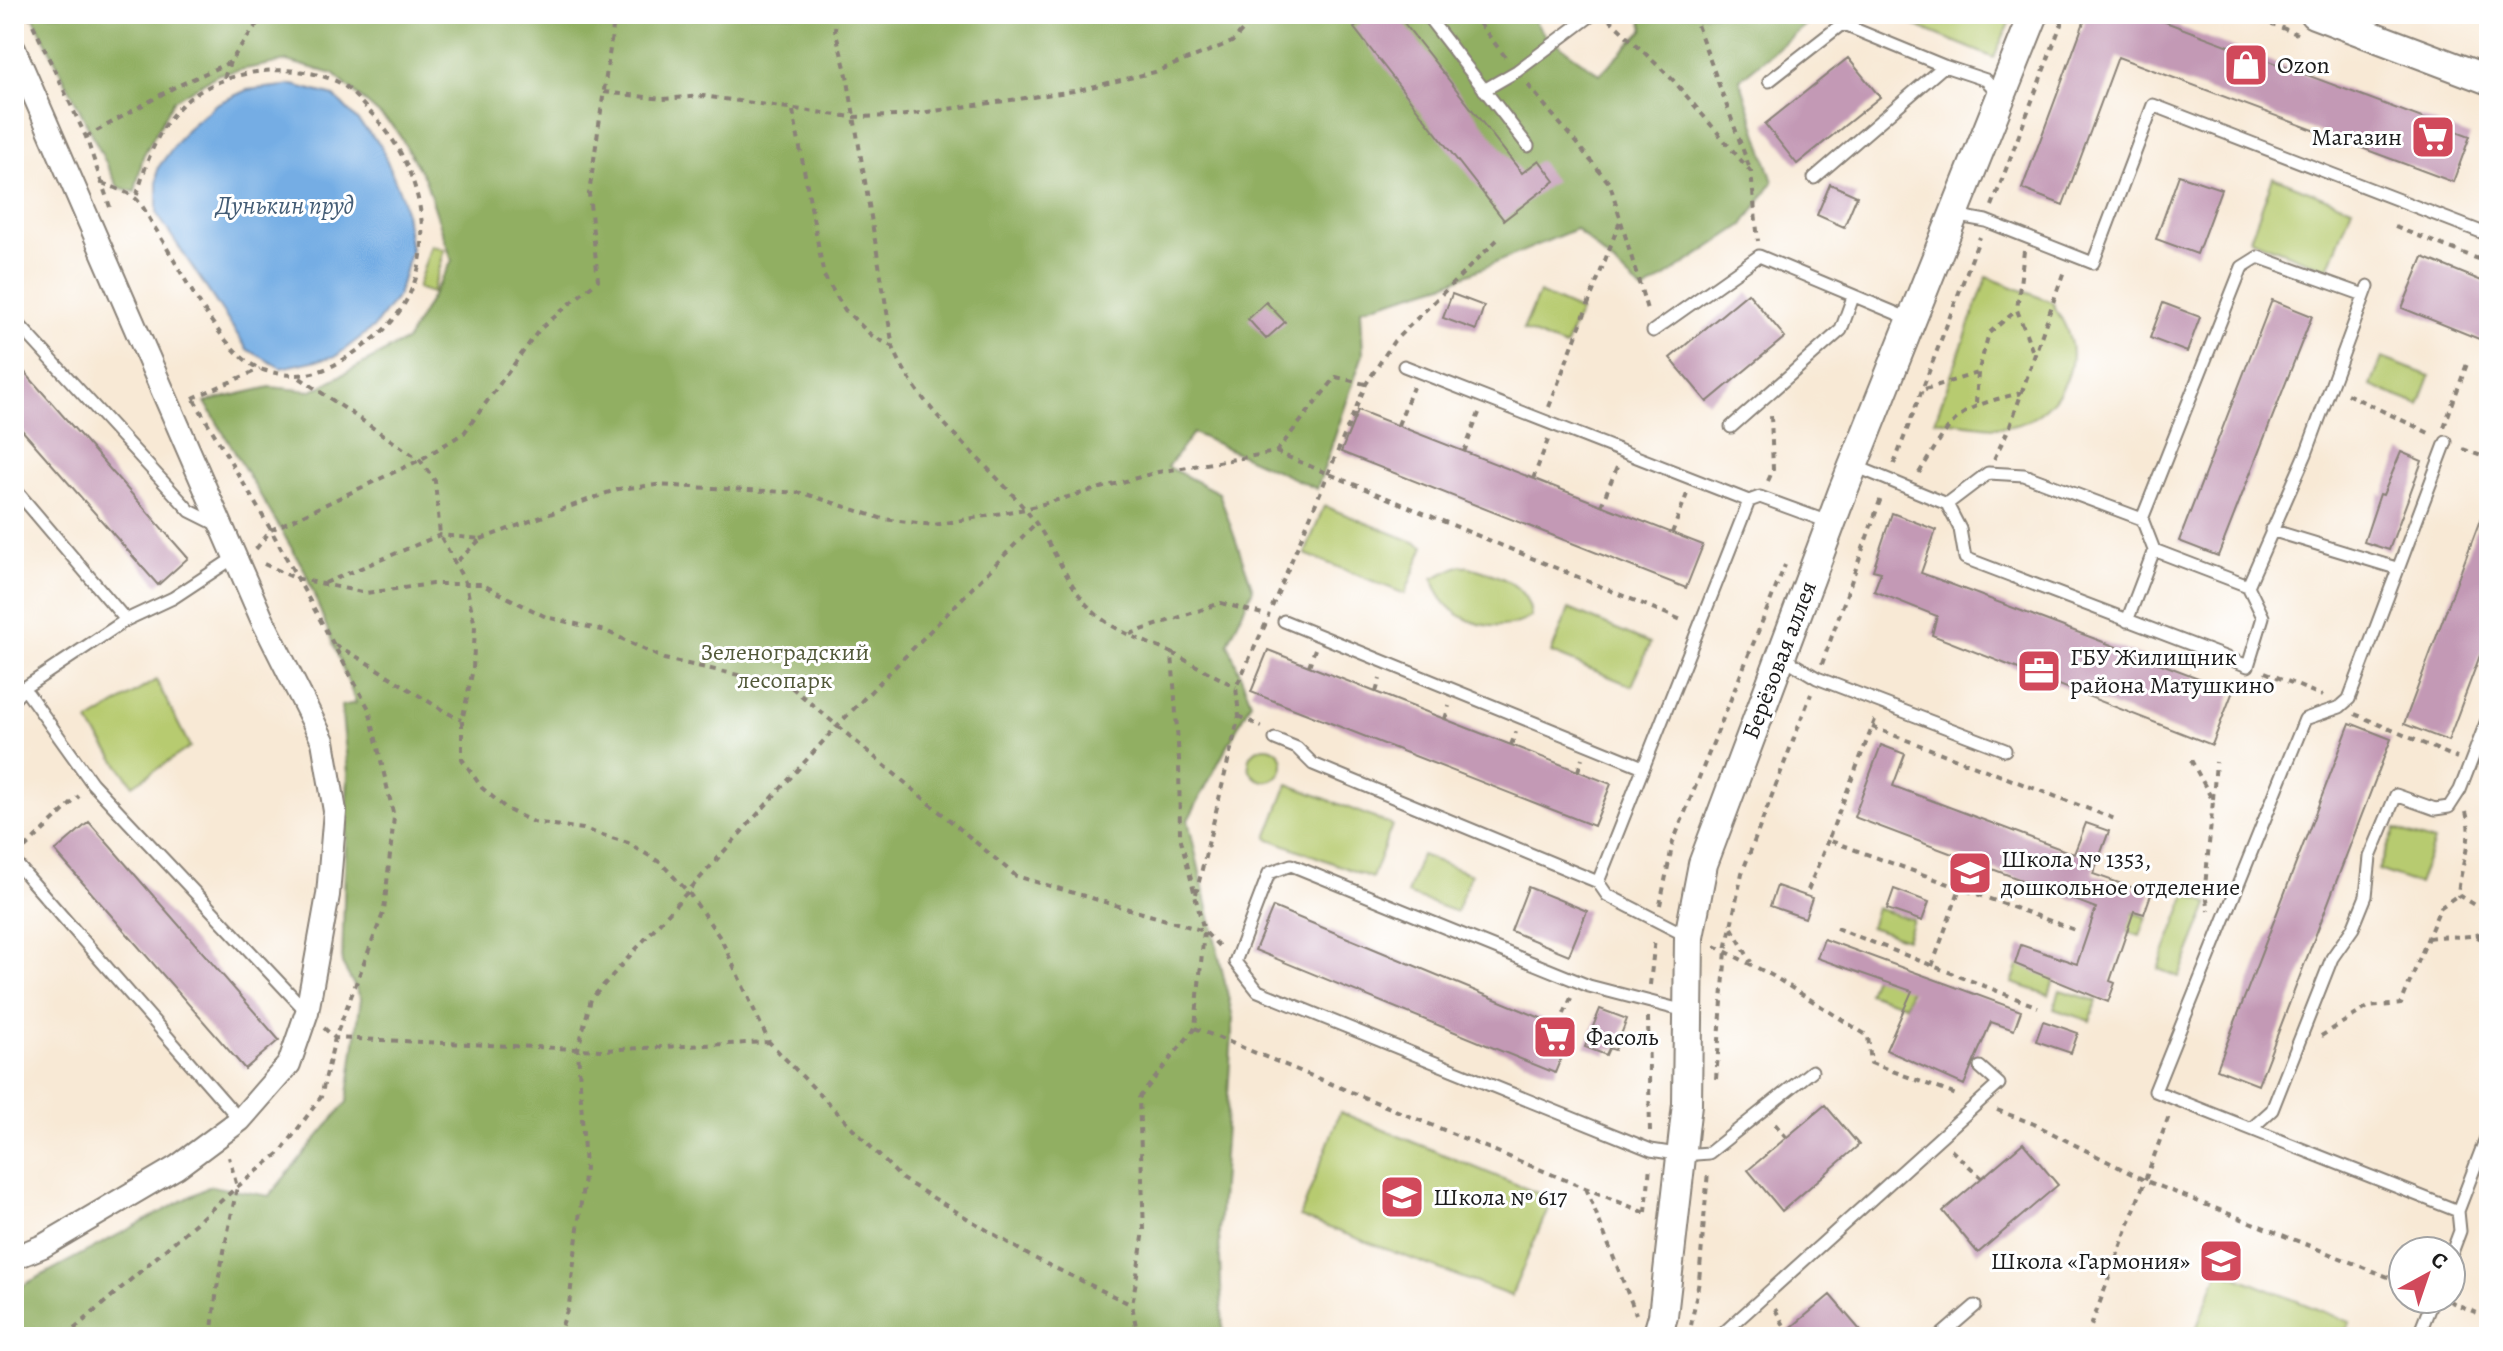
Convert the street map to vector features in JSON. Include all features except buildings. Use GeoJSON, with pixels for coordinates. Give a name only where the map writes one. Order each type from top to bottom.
{"type":"FeatureCollection","features":[{"type":"Feature","properties":{"kind":"street","name":"Берёзовая аллея"},"geometry":{"type":"LineString","coordinates":[[1657,1337],[1663,1316],[1683,1155],[1689,937],[1703,864],[1723,803],[1854,466],[2034,14]]}},
{"type":"Feature","properties":{"kind":"street"},"geometry":{"type":"LineString","coordinates":[[2314,14],[2489,80]]}},
{"type":"Feature","properties":{"kind":"street"},"geometry":{"type":"LineString","coordinates":[[14,1258],[43,1246],[177,1167],[232,1128],[289,1064],[307,1012],[328,895],[335,811],[323,741],[242,557],[222,527],[17,63]]}},
{"type":"Feature","properties":{"kind":"lane"},"geometry":{"type":"LineString","coordinates":[[1484,90],[1517,71],[1593,14]]}},
{"type":"Feature","properties":{"kind":"lane"},"geometry":{"type":"LineString","coordinates":[[1428,17],[1528,146]]}},
{"type":"Feature","properties":{"kind":"lane"},"geometry":{"type":"LineString","coordinates":[[1769,81],[1842,24],[1986,80],[2001,96]]}},
{"type":"Feature","properties":{"kind":"lane"},"geometry":{"type":"LineString","coordinates":[[1814,178],[1944,66]]}},
{"type":"Feature","properties":{"kind":"lane"},"geometry":{"type":"LineString","coordinates":[[1952,215],[1986,221],[2093,263],[2153,105],[2489,235]]}},
{"type":"Feature","properties":{"kind":"lane"},"geometry":{"type":"LineString","coordinates":[[1653,331],[1759,256],[1913,320]]}},
{"type":"Feature","properties":{"kind":"lane"},"geometry":{"type":"LineString","coordinates":[[2127,621],[2154,550],[2142,519],[2242,267],[2258,257],[2366,291],[2306,454],[2248,586]]}},
{"type":"Feature","properties":{"kind":"lane"},"geometry":{"type":"LineString","coordinates":[[1731,427],[1841,330],[1853,297]]}},
{"type":"Feature","properties":{"kind":"lane"},"geometry":{"type":"LineString","coordinates":[[14,319],[190,511],[222,527]]}},
{"type":"Feature","properties":{"kind":"lane"},"geometry":{"type":"LineString","coordinates":[[1404,366],[1693,479],[1832,523]]}},
{"type":"Feature","properties":{"kind":"lane"},"geometry":{"type":"LineString","coordinates":[[2446,442],[2349,699],[2340,707],[2305,719],[2155,1091],[2458,1211]]}},
{"type":"Feature","properties":{"kind":"lane"},"geometry":{"type":"LineString","coordinates":[[1854,466],[1947,504],[1960,529],[1965,558],[2248,666],[2263,617],[2248,586],[2154,550]]}},
{"type":"Feature","properties":{"kind":"lane"},"geometry":{"type":"LineString","coordinates":[[1947,504],[1988,473],[2024,475],[2142,519]]}},
{"type":"Feature","properties":{"kind":"lane"},"geometry":{"type":"LineString","coordinates":[[14,488],[126,620]]}},
{"type":"Feature","properties":{"kind":"lane"},"geometry":{"type":"LineString","coordinates":[[1598,882],[1698,626],[1755,499]]}},
{"type":"Feature","properties":{"kind":"lane"},"geometry":{"type":"LineString","coordinates":[[2271,530],[2396,568]]}},
{"type":"Feature","properties":{"kind":"lane"},"geometry":{"type":"LineString","coordinates":[[14,699],[19,687],[126,620],[173,598],[242,557]]}},
{"type":"Feature","properties":{"kind":"lane"},"geometry":{"type":"LineString","coordinates":[[1284,621],[1643,767]]}},
{"type":"Feature","properties":{"kind":"lane"},"geometry":{"type":"LineString","coordinates":[[1781,657],[1817,678],[2005,750]]}},
{"type":"Feature","properties":{"kind":"lane"},"geometry":{"type":"LineString","coordinates":[[19,687],[92,783],[307,1012]]}},
{"type":"Feature","properties":{"kind":"lane"},"geometry":{"type":"LineString","coordinates":[[2252,1128],[2272,1110],[2332,958],[2353,928],[2366,896],[2370,857],[2396,795],[2435,809],[2449,807],[2460,790],[2489,715]]}},
{"type":"Feature","properties":{"kind":"lane"},"geometry":{"type":"LineString","coordinates":[[1275,739],[1297,748],[1313,764],[1598,882],[1607,895],[1689,937]]}},
{"type":"Feature","properties":{"kind":"lane"},"geometry":{"type":"LineString","coordinates":[[14,858],[232,1128]]}},
{"type":"Feature","properties":{"kind":"lane"},"geometry":{"type":"LineString","coordinates":[[1689,1012],[1578,982],[1291,865],[1269,873],[1235,962],[1258,991],[1651,1150],[1683,1155],[1709,1153],[1812,1071]]}},
{"type":"Feature","properties":{"kind":"lane"},"geometry":{"type":"LineString","coordinates":[[1719,1337],[1999,1084],[1980,1067]]}},
{"type":"Feature","properties":{"kind":"lane"},"geometry":{"type":"LineString","coordinates":[[2458,1235],[2458,1211],[2489,1130]]}},
{"type":"Feature","properties":{"kind":"lane"},"geometry":{"type":"LineString","coordinates":[[1939,1337],[1975,1306]]}},
{"type":"Feature","properties":{"kind":"lane"},"geometry":{"type":"LineString","coordinates":[[2418,1337],[2427,1315]]}},
{"type":"Feature","properties":{"kind":"path"},"geometry":{"type":"LineString","coordinates":[[28,14],[86,137],[116,222]]}},
{"type":"Feature","properties":{"kind":"path"},"geometry":{"type":"LineString","coordinates":[[224,78],[230,62],[264,14]]}},
{"type":"Feature","properties":{"kind":"path"},"geometry":{"type":"LineString","coordinates":[[615,14],[589,194],[598,280],[539,330],[464,433],[420,460],[271,530],[242,557],[295,578],[366,593],[432,584],[481,584],[546,617],[606,631],[664,659],[790,686],[1016,876],[1204,931],[1235,962]]}},
{"type":"Feature","properties":{"kind":"path"},"geometry":{"type":"LineString","coordinates":[[836,14],[835,30],[847,75],[893,347],[904,374],[932,411],[1025,509],[1088,606],[1128,635],[1172,653],[1236,687]]}},
{"type":"Feature","properties":{"kind":"path"},"geometry":{"type":"LineString","coordinates":[[604,92],[663,99],[703,96],[852,117],[899,116],[1074,91],[1155,72],[1232,42],[1258,14]]}},
{"type":"Feature","properties":{"kind":"path"},"geometry":{"type":"LineString","coordinates":[[1472,14],[1610,184],[1653,331]]}},
{"type":"Feature","properties":{"kind":"path"},"geometry":{"type":"LineString","coordinates":[[1604,14],[1673,80],[1751,172]]}},
{"type":"Feature","properties":{"kind":"path"},"geometry":{"type":"LineString","coordinates":[[1693,14],[1751,172],[1759,256]]}},
{"type":"Feature","properties":{"kind":"path"},"geometry":{"type":"LineString","coordinates":[[86,137],[173,88],[230,62]]}},
{"type":"Feature","properties":{"kind":"path"},"geometry":{"type":"LineString","coordinates":[[136,198],[148,155],[176,110],[224,78],[288,67],[340,83],[387,128],[417,193],[425,251],[410,297],[378,337],[338,365],[300,378]]}},
{"type":"Feature","properties":{"kind":"path"},"geometry":{"type":"LineString","coordinates":[[793,111],[824,276],[845,310],[871,335],[893,347]]}},
{"type":"Feature","properties":{"kind":"path"},"geometry":{"type":"LineString","coordinates":[[102,182],[136,198],[229,345],[260,369],[300,378],[420,460],[435,481],[440,535],[466,584],[475,626],[474,654],[462,721],[462,759],[482,788],[508,810],[533,822],[583,829],[628,843],[661,863],[689,893],[721,939],[769,1042],[902,1179],[1030,1256],[1132,1305]]}},
{"type":"Feature","properties":{"kind":"path"},"geometry":{"type":"LineString","coordinates":[[1533,479],[1549,423],[1621,219]]}},
{"type":"Feature","properties":{"kind":"path"},"geometry":{"type":"LineString","coordinates":[[2395,227],[2489,263]]}},
{"type":"Feature","properties":{"kind":"path"},"geometry":{"type":"LineString","coordinates":[[2026,237],[2017,310],[2034,356]]}},
{"type":"Feature","properties":{"kind":"path"},"geometry":{"type":"LineString","coordinates":[[1988,473],[2021,393],[2070,255]]}},
{"type":"Feature","properties":{"kind":"path"},"geometry":{"type":"LineString","coordinates":[[1976,403],[1978,373],[1989,333],[2017,310]]}},
{"type":"Feature","properties":{"kind":"path"},"geometry":{"type":"LineString","coordinates":[[2446,442],[2443,429],[2468,361]]}},
{"type":"Feature","properties":{"kind":"path"},"geometry":{"type":"LineString","coordinates":[[193,398],[260,369]]}},
{"type":"Feature","properties":{"kind":"path"},"geometry":{"type":"LineString","coordinates":[[1398,425],[1419,372]]}},
{"type":"Feature","properties":{"kind":"path"},"geometry":{"type":"LineString","coordinates":[[1925,389],[1978,373]]}},
{"type":"Feature","properties":{"kind":"path"},"geometry":{"type":"LineString","coordinates":[[1276,452],[1336,377],[1366,384]]}},
{"type":"Feature","properties":{"kind":"path"},"geometry":{"type":"LineString","coordinates":[[65,1337],[281,1152],[321,1097],[335,1038],[384,911],[394,817],[369,709],[271,530],[186,384]]}},
{"type":"Feature","properties":{"kind":"path"},"geometry":{"type":"LineString","coordinates":[[2331,386],[2446,442],[2489,459]]}},
{"type":"Feature","properties":{"kind":"path"},"geometry":{"type":"LineString","coordinates":[[1755,499],[1773,470],[1770,393]]}},
{"type":"Feature","properties":{"kind":"path"},"geometry":{"type":"LineString","coordinates":[[1910,487],[1953,420],[1976,403],[2021,393]]}},
{"type":"Feature","properties":{"kind":"path"},"geometry":{"type":"LineString","coordinates":[[1464,452],[1485,398]]}},
{"type":"Feature","properties":{"kind":"path"},"geometry":{"type":"LineString","coordinates":[[1601,506],[1623,451]]}},
{"type":"Feature","properties":{"kind":"path"},"geometry":{"type":"LineString","coordinates":[[455,563],[481,539],[618,489],[656,485],[803,493],[883,519],[934,525],[1025,509],[1158,472],[1276,452],[1327,476],[1698,626]]}},
{"type":"Feature","properties":{"kind":"path"},"geometry":{"type":"LineString","coordinates":[[1195,897],[1239,716],[1236,687],[1327,476]]}},
{"type":"Feature","properties":{"kind":"path"},"geometry":{"type":"LineString","coordinates":[[1672,533],[1693,479]]}},
{"type":"Feature","properties":{"kind":"path"},"geometry":{"type":"LineString","coordinates":[[558,1337],[569,1305],[585,1168],[578,1049],[591,999],[837,726],[1036,523]]}},
{"type":"Feature","properties":{"kind":"path"},"geometry":{"type":"LineString","coordinates":[[322,584],[440,535],[481,539]]}},
{"type":"Feature","properties":{"kind":"path"},"geometry":{"type":"LineString","coordinates":[[1841,578],[1850,583]]}},
{"type":"Feature","properties":{"kind":"path"},"geometry":{"type":"LineString","coordinates":[[1128,635],[1221,603],[1284,621]]}},
{"type":"Feature","properties":{"kind":"path"},"geometry":{"type":"LineString","coordinates":[[333,644],[373,664],[421,699],[462,721]]}},
{"type":"Feature","properties":{"kind":"path"},"geometry":{"type":"LineString","coordinates":[[1138,1337],[1132,1305],[1144,1231],[1139,1098],[1195,1028],[1204,931],[1180,836],[1172,653]]}},
{"type":"Feature","properties":{"kind":"path"},"geometry":{"type":"LineString","coordinates":[[1808,890],[1881,702]]}},
{"type":"Feature","properties":{"kind":"path"},"geometry":{"type":"LineString","coordinates":[[1239,716],[1262,728]]}},
{"type":"Feature","properties":{"kind":"path"},"geometry":{"type":"LineString","coordinates":[[1872,727],[2115,819]]}},
{"type":"Feature","properties":{"kind":"path"},"geometry":{"type":"LineString","coordinates":[[2191,760],[2213,801]]}},
{"type":"Feature","properties":{"kind":"path"},"geometry":{"type":"LineString","coordinates":[[2216,762],[2205,887],[2213,935],[2217,938]]}},
{"type":"Feature","properties":{"kind":"path"},"geometry":{"type":"LineString","coordinates":[[14,858],[92,783]]}},
{"type":"Feature","properties":{"kind":"path"},"geometry":{"type":"LineString","coordinates":[[2458,895],[2459,870],[2471,832],[2460,790]]}},
{"type":"Feature","properties":{"kind":"path"},"geometry":{"type":"LineString","coordinates":[[1828,840],[2078,931]]}},
{"type":"Feature","properties":{"kind":"path"},"geometry":{"type":"LineString","coordinates":[[1932,966],[1970,860]]}},
{"type":"Feature","properties":{"kind":"path"},"geometry":{"type":"LineString","coordinates":[[2458,895],[2489,914]]}},
{"type":"Feature","properties":{"kind":"path"},"geometry":{"type":"LineString","coordinates":[[2294,1052],[2368,1007],[2401,1004],[2440,908],[2458,895]]}},
{"type":"Feature","properties":{"kind":"path"},"geometry":{"type":"LineString","coordinates":[[1731,926],[1752,964]]}},
{"type":"Feature","properties":{"kind":"path"},"geometry":{"type":"LineString","coordinates":[[1836,928],[2038,1007]]}},
{"type":"Feature","properties":{"kind":"path"},"geometry":{"type":"LineString","coordinates":[[2477,937],[2489,930]]}},
{"type":"Feature","properties":{"kind":"path"},"geometry":{"type":"LineString","coordinates":[[2428,938],[2445,935],[2477,937],[2489,942]]}},
{"type":"Feature","properties":{"kind":"path"},"geometry":{"type":"LineString","coordinates":[[1726,950],[1868,1036],[1871,1063],[2034,1124],[2144,1180],[2387,1277]]}},
{"type":"Feature","properties":{"kind":"path"},"geometry":{"type":"LineString","coordinates":[[1559,1025],[1578,982]]}},
{"type":"Feature","properties":{"kind":"path"},"geometry":{"type":"LineString","coordinates":[[307,1012],[335,1038],[578,1049],[769,1042]]}},
{"type":"Feature","properties":{"kind":"path"},"geometry":{"type":"LineString","coordinates":[[1195,1028],[1646,1213]]}},
{"type":"Feature","properties":{"kind":"path"},"geometry":{"type":"LineString","coordinates":[[2087,1337],[2176,1100]]}},
{"type":"Feature","properties":{"kind":"path"},"geometry":{"type":"LineString","coordinates":[[211,1337],[218,1281],[237,1187],[232,1128]]}},
{"type":"Feature","properties":{"kind":"path"},"geometry":{"type":"LineString","coordinates":[[1937,1137],[1982,1178]]}},
{"type":"Feature","properties":{"kind":"path"},"geometry":{"type":"LineString","coordinates":[[1586,1188],[1636,1314]]}},
{"type":"Feature","properties":{"kind":"path"},"geometry":{"type":"LineString","coordinates":[[1767,1294],[1787,1331]]}},
{"type":"Feature","properties":{"kind":"path"},"geometry":{"type":"LineString","coordinates":[[2467,1309],[2489,1318]]}},
{"type":"Feature","properties":{"kind":"green space","name":"Зеленоградский лесопарк"},"geometry":{"type":"Polygon","coordinates":[[[32,14],[1529,14],[1545,35],[1600,74],[1644,29],[1640,14],[1819,14],[1740,79],[1773,182],[1743,225],[1643,292],[1576,229],[1447,283],[1361,309],[1363,354],[1317,489],[1193,433],[1168,467],[1219,493],[1253,589],[1228,643],[1251,702],[1188,820],[1233,1018],[1219,1232],[1223,1337],[14,1337],[14,1290],[210,1186],[269,1196],[347,1102],[361,998],[342,964],[348,773],[341,706],[356,703],[304,569],[205,402],[270,387],[312,391],[407,340],[452,261],[425,179],[395,128],[333,74],[287,61],[219,74],[174,100],[143,156],[135,192],[118,187],[32,14]]]}},
{"type":"Feature","properties":{"kind":"green space"},"geometry":{"type":"Polygon","coordinates":[[[1887,14],[1916,14],[1941,23],[1935,14],[2013,14],[1994,58],[1887,14]]]}},
{"type":"Feature","properties":{"kind":"green space"},"geometry":{"type":"Polygon","coordinates":[[[1916,14],[1982,14],[1943,24],[1916,14]]]}},
{"type":"Feature","properties":{"kind":"green space"},"geometry":{"type":"Polygon","coordinates":[[[2273,177],[2352,208],[2328,269],[2250,239],[2273,177]]]}},
{"type":"Feature","properties":{"kind":"green space"},"geometry":{"type":"Polygon","coordinates":[[[431,245],[445,250],[432,293],[417,288],[431,245]]]}},
{"type":"Feature","properties":{"kind":"green space"},"geometry":{"type":"Polygon","coordinates":[[[1987,277],[2052,302],[2068,332],[2072,351],[2066,380],[2049,405],[2025,422],[2002,427],[1935,420],[1987,277]]]}},
{"type":"Feature","properties":{"kind":"green space"},"geometry":{"type":"Polygon","coordinates":[[[1539,293],[1580,311],[1565,347],[1523,330],[1539,293]]]}},
{"type":"Feature","properties":{"kind":"green space"},"geometry":{"type":"Polygon","coordinates":[[[2382,358],[2430,376],[2419,405],[2371,386],[2382,358]]]}},
{"type":"Feature","properties":{"kind":"green space"},"geometry":{"type":"Polygon","coordinates":[[[1324,506],[1424,546],[1405,594],[1305,554],[1324,506]]]}},
{"type":"Feature","properties":{"kind":"green space"},"geometry":{"type":"Polygon","coordinates":[[[1461,565],[1495,575],[1516,587],[1529,605],[1531,617],[1502,626],[1472,622],[1458,615],[1438,593],[1433,578],[1461,565]]]}},
{"type":"Feature","properties":{"kind":"green space"},"geometry":{"type":"Polygon","coordinates":[[[1569,609],[1650,643],[1632,686],[1551,653],[1569,609]]]}},
{"type":"Feature","properties":{"kind":"green space"},"geometry":{"type":"Polygon","coordinates":[[[156,680],[190,747],[133,785],[88,722],[156,680]]]}},
{"type":"Feature","properties":{"kind":"green space"},"geometry":{"type":"Polygon","coordinates":[[[1266,747],[1278,752],[1283,764],[1278,776],[1266,781],[1254,776],[1249,764],[1254,752],[1266,747]]]}},
{"type":"Feature","properties":{"kind":"green space"},"geometry":{"type":"Polygon","coordinates":[[[1288,784],[1392,825],[1372,878],[1267,838],[1288,784]]]}},
{"type":"Feature","properties":{"kind":"green space"},"geometry":{"type":"Polygon","coordinates":[[[2395,829],[2434,842],[2418,884],[2378,870],[2395,829]]]}},
{"type":"Feature","properties":{"kind":"green space"},"geometry":{"type":"Polygon","coordinates":[[[1421,855],[1471,874],[1456,912],[1407,894],[1421,855]]]}},
{"type":"Feature","properties":{"kind":"green space"},"geometry":{"type":"Polygon","coordinates":[[[2187,894],[2209,903],[2179,977],[2158,969],[2187,894]]]}},
{"type":"Feature","properties":{"kind":"green space"},"geometry":{"type":"Polygon","coordinates":[[[2110,905],[2147,917],[2140,936],[2104,924],[2110,905]]]}},
{"type":"Feature","properties":{"kind":"green space"},"geometry":{"type":"Polygon","coordinates":[[[1876,908],[1913,920],[1906,939],[1870,927],[1876,908]]]}},
{"type":"Feature","properties":{"kind":"green space"},"geometry":{"type":"Polygon","coordinates":[[[2019,964],[2055,976],[2049,995],[2012,983],[2019,964]]]}},
{"type":"Feature","properties":{"kind":"green space"},"geometry":{"type":"Polygon","coordinates":[[[1875,973],[1911,986],[1905,1005],[1868,993],[1875,973]]]}},
{"type":"Feature","properties":{"kind":"green space"},"geometry":{"type":"Polygon","coordinates":[[[2060,990],[2097,1001],[2090,1021],[2054,1009],[2060,990]]]}},
{"type":"Feature","properties":{"kind":"green space"},"geometry":{"type":"Polygon","coordinates":[[[1340,1112],[1552,1199],[1511,1296],[1300,1217],[1340,1112]]]}},
{"type":"Feature","properties":{"kind":"green space"},"geometry":{"type":"Polygon","coordinates":[[[2219,1270],[2350,1322],[2344,1337],[2193,1337],[2219,1270]]]}},
{"type":"Feature","properties":{"kind":"water","name":"Дунькин пруд"},"geometry":{"type":"Polygon","coordinates":[[[293,85],[334,96],[380,144],[403,200],[411,250],[398,295],[374,327],[336,356],[281,368],[247,349],[157,214],[157,169],[186,130],[216,104],[247,90],[293,85]]]}},
{"type":"Feature","properties":{"kind":"place","name":"Ozon"},"geometry":{"type":"Point","coordinates":[2246,65]}},
{"type":"Feature","properties":{"kind":"place","name":"Магазин"},"geometry":{"type":"Point","coordinates":[2433,137]}},
{"type":"Feature","properties":{"kind":"place","name":"ГБУ Жилищник района Матушкино"},"geometry":{"type":"Point","coordinates":[2039,671]}},
{"type":"Feature","properties":{"kind":"place","name":"Школа № 1353, дошкольное отделение"},"geometry":{"type":"Point","coordinates":[1970,873]}},
{"type":"Feature","properties":{"kind":"place","name":"Фасоль"},"geometry":{"type":"Point","coordinates":[1555,1037]}},
{"type":"Feature","properties":{"kind":"place","name":"Школа № 617"},"geometry":{"type":"Point","coordinates":[1402,1197]}},
{"type":"Feature","properties":{"kind":"place","name":"Школа «Гармония»"},"geometry":{"type":"Point","coordinates":[2221,1261]}}]}
